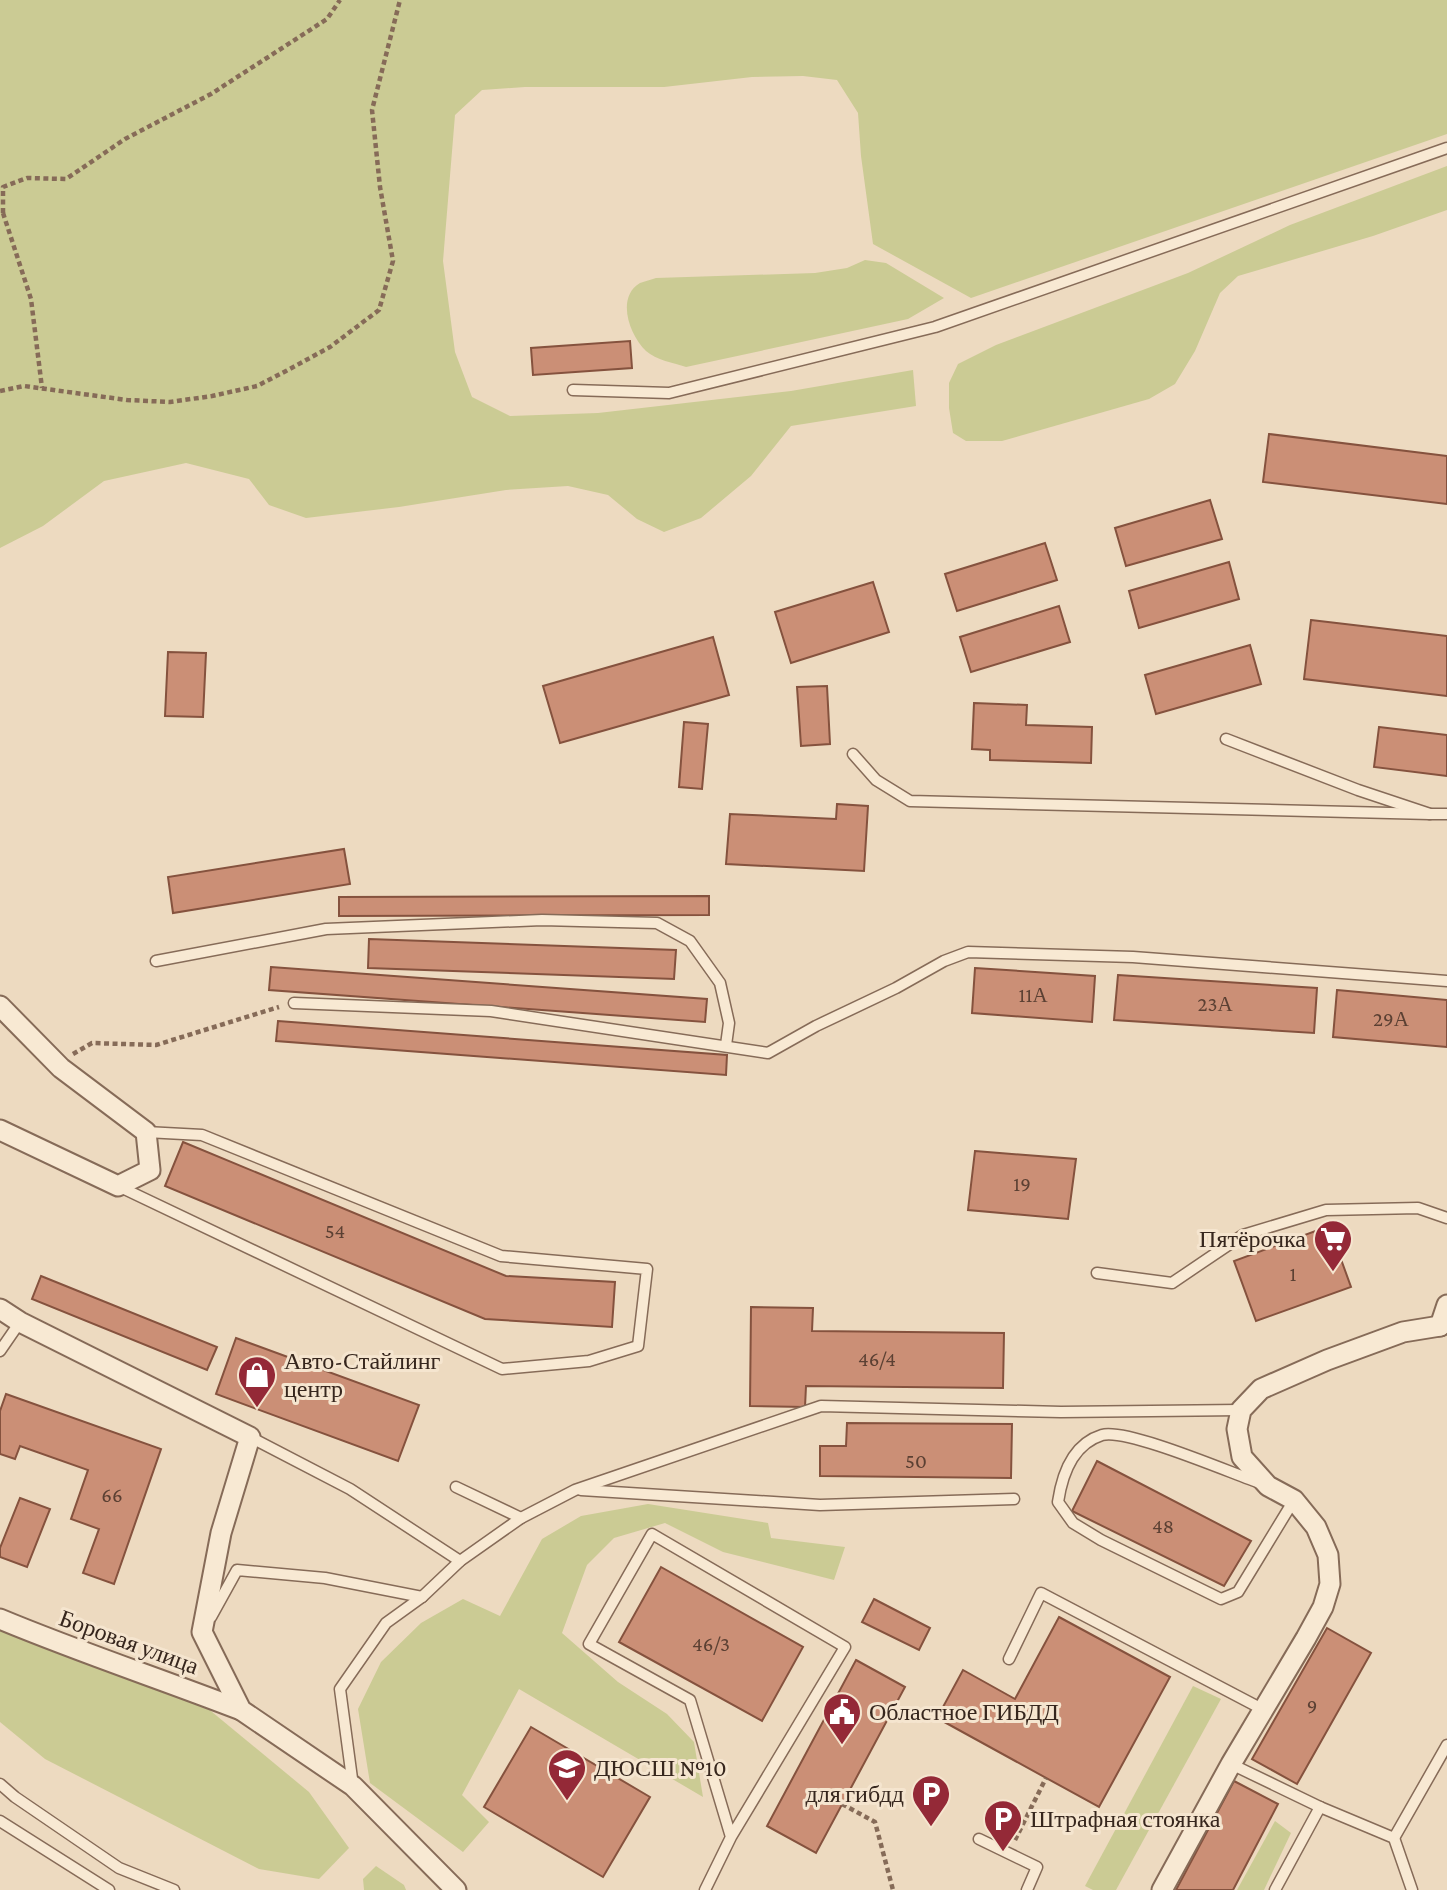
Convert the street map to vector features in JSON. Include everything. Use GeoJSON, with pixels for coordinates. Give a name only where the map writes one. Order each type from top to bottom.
{"type":"FeatureCollection","features":[{"type":"Feature","properties":{"kind":"street"},"geometry":{"type":"LineString","coordinates":[[0,1006],[61,1068],[146,1132],[150,1170],[118,1186],[0,1130]]}},
{"type":"Feature","properties":{"kind":"street"},"geometry":{"type":"LineString","coordinates":[[1162,1890],[1231,1764],[1318,1617],[1330,1584],[1328,1555],[1316,1527],[1294,1500],[1268,1486],[1242,1457],[1237,1429],[1241,1410],[1261,1389],[1327,1360],[1403,1332],[1443,1329],[1447,1305]]}},
{"type":"Feature","properties":{"kind":"street"},"geometry":{"type":"LineString","coordinates":[[0,1309],[20,1322],[250,1437],[221,1533],[202,1632],[241,1710]]}},
{"type":"Feature","properties":{"kind":"street","name":"Боровая улица"},"geometry":{"type":"LineString","coordinates":[[0,1619],[62,1645],[139,1670],[241,1710],[353,1786],[456,1890]]}},
{"type":"Feature","properties":{"kind":"lane"},"geometry":{"type":"LineString","coordinates":[[573,390],[669,393],[935,327],[1447,148]]}},
{"type":"Feature","properties":{"kind":"lane"},"geometry":{"type":"LineString","coordinates":[[1226,739],[1358,790],[1430,814]]}},
{"type":"Feature","properties":{"kind":"lane"},"geometry":{"type":"LineString","coordinates":[[853,754],[876,780],[910,801],[1447,814]]}},
{"type":"Feature","properties":{"kind":"lane"},"geometry":{"type":"LineString","coordinates":[[156,961],[326,929],[542,920],[657,923],[690,941],[720,984],[729,1023],[726,1045]]}},
{"type":"Feature","properties":{"kind":"lane"},"geometry":{"type":"LineString","coordinates":[[294,1003],[491,1011],[768,1053],[944,961],[968,952],[1133,957],[1447,981]]}},
{"type":"Feature","properties":{"kind":"lane"},"geometry":{"type":"LineString","coordinates":[[118,1186],[502,1370],[589,1361],[638,1346],[646,1269],[501,1256],[202,1135],[146,1132]]}},
{"type":"Feature","properties":{"kind":"lane"},"geometry":{"type":"LineString","coordinates":[[1097,1273],[1172,1283],[1243,1235],[1326,1210],[1418,1208],[1447,1217]]}},
{"type":"Feature","properties":{"kind":"lane"},"geometry":{"type":"LineString","coordinates":[[0,1350],[20,1322]]}},
{"type":"Feature","properties":{"kind":"lane"},"geometry":{"type":"LineString","coordinates":[[353,1786],[340,1689],[386,1623],[422,1597],[460,1561],[521,1518],[575,1490],[821,1406],[1061,1412],[1241,1410]]}},
{"type":"Feature","properties":{"kind":"lane"},"geometry":{"type":"LineString","coordinates":[[1268,1486],[1139,1438],[1104,1435],[1078,1449],[1061,1482],[1058,1502],[1073,1523],[1221,1599],[1238,1592],[1294,1500]]}},
{"type":"Feature","properties":{"kind":"lane"},"geometry":{"type":"LineString","coordinates":[[250,1437],[350,1489],[460,1561]]}},
{"type":"Feature","properties":{"kind":"lane"},"geometry":{"type":"LineString","coordinates":[[456,1487],[521,1518]]}},
{"type":"Feature","properties":{"kind":"lane"},"geometry":{"type":"LineString","coordinates":[[575,1490],[820,1504],[1014,1499]]}},
{"type":"Feature","properties":{"kind":"lane"},"geometry":{"type":"LineString","coordinates":[[705,1890],[731,1837],[845,1647],[652,1534],[589,1644],[690,1700],[731,1837]]}},
{"type":"Feature","properties":{"kind":"lane"},"geometry":{"type":"LineString","coordinates":[[202,1632],[237,1570],[325,1578],[422,1597]]}},
{"type":"Feature","properties":{"kind":"lane"},"geometry":{"type":"LineString","coordinates":[[1009,1659],[1041,1593],[1264,1710]]}},
{"type":"Feature","properties":{"kind":"lane"},"geometry":{"type":"LineString","coordinates":[[1394,1838],[1447,1745]]}},
{"type":"Feature","properties":{"kind":"lane"},"geometry":{"type":"LineString","coordinates":[[1231,1764],[1320,1807],[1394,1838],[1412,1890]]}},
{"type":"Feature","properties":{"kind":"lane"},"geometry":{"type":"LineString","coordinates":[[0,1784],[120,1868],[174,1890]]}},
{"type":"Feature","properties":{"kind":"lane"},"geometry":{"type":"LineString","coordinates":[[1275,1890],[1320,1807]]}},
{"type":"Feature","properties":{"kind":"lane"},"geometry":{"type":"LineString","coordinates":[[0,1821],[109,1890]]}},
{"type":"Feature","properties":{"kind":"lane"},"geometry":{"type":"LineString","coordinates":[[979,1839],[1037,1867],[1027,1890]]}},
{"type":"Feature","properties":{"kind":"path"},"geometry":{"type":"LineString","coordinates":[[3,213],[3,187],[27,178],[66,179],[125,139],[211,94],[317,26],[327,19],[340,0]]}},
{"type":"Feature","properties":{"kind":"path"},"geometry":{"type":"LineString","coordinates":[[0,391],[24,386],[127,400],[170,402],[212,396],[257,386],[330,347],[379,310],[393,261],[380,187],[372,110],[400,0]]}},
{"type":"Feature","properties":{"kind":"path"},"geometry":{"type":"LineString","coordinates":[[0,206],[31,299],[42,388]]}},
{"type":"Feature","properties":{"kind":"path"},"geometry":{"type":"LineString","coordinates":[[61,1068],[72,1054],[92,1043],[156,1045],[294,1003]]}},
{"type":"Feature","properties":{"kind":"path"},"geometry":{"type":"LineString","coordinates":[[1008,1853],[1046,1778]]}},
{"type":"Feature","properties":{"kind":"path"},"geometry":{"type":"LineString","coordinates":[[842,1804],[875,1822],[893,1890]]}},
{"type":"Feature","properties":{"kind":"green space"},"geometry":{"type":"Polygon","coordinates":[[[0,0],[1447,0],[1447,134],[971,298],[873,244],[858,113],[837,80],[803,76],[752,77],[664,87],[525,87],[482,90],[455,115],[443,261],[455,352],[472,397],[510,416],[598,413],[791,391],[913,370],[916,406],[791,426],[751,476],[701,518],[664,532],[637,519],[608,495],[568,486],[506,490],[306,518],[269,505],[249,479],[186,463],[104,481],[43,526],[0,548],[0,0]]]}},
{"type":"Feature","properties":{"kind":"green space"},"geometry":{"type":"Polygon","coordinates":[[[1447,166],[1447,210],[1373,236],[1238,276],[1220,293],[1195,351],[1175,384],[1149,399],[1002,441],[966,441],[953,433],[949,383],[958,364],[996,345],[1188,273],[1290,225],[1447,166]]]}},
{"type":"Feature","properties":{"kind":"green space"},"geometry":{"type":"Polygon","coordinates":[[[865,260],[886,263],[944,298],[908,319],[686,367],[650,354],[640,344],[630,326],[628,297],[640,283],[656,278],[815,273],[847,268],[865,260]]]}},
{"type":"Feature","properties":{"kind":"green space"},"geometry":{"type":"Polygon","coordinates":[[[648,1504],[768,1523],[771,1538],[845,1547],[834,1580],[723,1552],[665,1523],[614,1538],[587,1565],[562,1633],[618,1682],[667,1714],[694,1742],[703,1797],[519,1689],[462,1795],[489,1822],[463,1852],[370,1783],[358,1709],[381,1662],[421,1623],[463,1599],[500,1616],[542,1539],[581,1516],[648,1504]]]}},
{"type":"Feature","properties":{"kind":"green space"},"geometry":{"type":"Polygon","coordinates":[[[0,1627],[206,1707],[309,1792],[349,1848],[319,1879],[259,1869],[45,1759],[0,1722],[0,1627]]]}},
{"type":"Feature","properties":{"kind":"green space"},"geometry":{"type":"Polygon","coordinates":[[[1193,1686],[1221,1699],[1116,1890],[1093,1890],[1085,1886],[1193,1686]]]}},
{"type":"Feature","properties":{"kind":"green space"},"geometry":{"type":"Polygon","coordinates":[[[1275,1821],[1291,1833],[1264,1890],[1237,1890],[1275,1821]]]}},
{"type":"Feature","properties":{"kind":"green space"},"geometry":{"type":"Polygon","coordinates":[[[376,1866],[404,1885],[406,1890],[364,1890],[363,1879],[376,1866]]]}},
{"type":"Feature","properties":{"kind":"building"},"geometry":{"type":"Polygon","coordinates":[[[630,341],[632,368],[533,375],[531,348],[630,341]]]}},
{"type":"Feature","properties":{"kind":"building"},"geometry":{"type":"Polygon","coordinates":[[[1269,434],[1447,456],[1447,504],[1263,482],[1269,434]]]}},
{"type":"Feature","properties":{"kind":"building"},"geometry":{"type":"Polygon","coordinates":[[[1210,500],[1222,539],[1126,566],[1115,528],[1210,500]]]}},
{"type":"Feature","properties":{"kind":"building"},"geometry":{"type":"Polygon","coordinates":[[[1045,543],[1057,580],[957,611],[945,574],[1045,543]]]}},
{"type":"Feature","properties":{"kind":"building"},"geometry":{"type":"Polygon","coordinates":[[[1229,562],[1239,599],[1139,628],[1129,591],[1229,562]]]}},
{"type":"Feature","properties":{"kind":"building"},"geometry":{"type":"Polygon","coordinates":[[[873,582],[889,632],[791,663],[775,612],[873,582]]]}},
{"type":"Feature","properties":{"kind":"building"},"geometry":{"type":"Polygon","coordinates":[[[1059,606],[1070,642],[971,672],[960,637],[1059,606]]]}},
{"type":"Feature","properties":{"kind":"building"},"geometry":{"type":"Polygon","coordinates":[[[1311,620],[1447,636],[1447,696],[1304,679],[1311,620]]]}},
{"type":"Feature","properties":{"kind":"building"},"geometry":{"type":"Polygon","coordinates":[[[713,637],[729,695],[560,743],[543,686],[713,637]]]}},
{"type":"Feature","properties":{"kind":"building"},"geometry":{"type":"Polygon","coordinates":[[[1250,645],[1261,684],[1156,714],[1145,675],[1250,645]]]}},
{"type":"Feature","properties":{"kind":"building"},"geometry":{"type":"Polygon","coordinates":[[[168,652],[206,653],[203,717],[165,716],[168,652]]]}},
{"type":"Feature","properties":{"kind":"building"},"geometry":{"type":"Polygon","coordinates":[[[827,686],[830,744],[801,746],[797,687],[827,686]]]}},
{"type":"Feature","properties":{"kind":"building"},"geometry":{"type":"Polygon","coordinates":[[[974,703],[1027,705],[1026,725],[1092,727],[1091,763],[990,760],[990,750],[972,749],[974,703]]]}},
{"type":"Feature","properties":{"kind":"building"},"geometry":{"type":"Polygon","coordinates":[[[684,722],[708,724],[702,789],[679,787],[684,722]]]}},
{"type":"Feature","properties":{"kind":"building"},"geometry":{"type":"Polygon","coordinates":[[[1379,727],[1447,735],[1447,776],[1374,767],[1379,727]]]}},
{"type":"Feature","properties":{"kind":"building"},"geometry":{"type":"Polygon","coordinates":[[[837,804],[868,806],[864,871],[726,864],[730,814],[836,819],[837,804]]]}},
{"type":"Feature","properties":{"kind":"building"},"geometry":{"type":"Polygon","coordinates":[[[344,849],[350,884],[173,913],[168,877],[344,849]]]}},
{"type":"Feature","properties":{"kind":"building"},"geometry":{"type":"Polygon","coordinates":[[[709,896],[709,915],[339,916],[339,897],[709,896]]]}},
{"type":"Feature","properties":{"kind":"building"},"geometry":{"type":"Polygon","coordinates":[[[369,939],[676,950],[674,979],[368,968],[369,939]]]}},
{"type":"Feature","properties":{"kind":"building"},"geometry":{"type":"Polygon","coordinates":[[[271,967],[707,999],[705,1022],[269,990],[271,967]]]}},
{"type":"Feature","properties":{"kind":"building"},"geometry":{"type":"Polygon","coordinates":[[[975,968],[1095,976],[1092,1022],[972,1013],[975,968]]]}},
{"type":"Feature","properties":{"kind":"building"},"geometry":{"type":"Polygon","coordinates":[[[1118,975],[1317,988],[1314,1033],[1114,1020],[1118,975]]]}},
{"type":"Feature","properties":{"kind":"building"},"geometry":{"type":"Polygon","coordinates":[[[1337,990],[1447,1000],[1447,1047],[1333,1037],[1337,990]]]}},
{"type":"Feature","properties":{"kind":"building"},"geometry":{"type":"Polygon","coordinates":[[[278,1021],[727,1055],[726,1075],[276,1041],[278,1021]]]}},
{"type":"Feature","properties":{"kind":"building"},"geometry":{"type":"Polygon","coordinates":[[[183,1142],[506,1276],[615,1282],[612,1327],[485,1319],[165,1186],[183,1142]]]}},
{"type":"Feature","properties":{"kind":"building"},"geometry":{"type":"Polygon","coordinates":[[[975,1151],[1076,1159],[1068,1219],[968,1210],[975,1151]]]}},
{"type":"Feature","properties":{"kind":"building"},"geometry":{"type":"Polygon","coordinates":[[[1329,1226],[1351,1287],[1256,1321],[1234,1261],[1329,1226]]]}},
{"type":"Feature","properties":{"kind":"building"},"geometry":{"type":"Polygon","coordinates":[[[41,1276],[217,1347],[207,1370],[32,1299],[41,1276]]]}},
{"type":"Feature","properties":{"kind":"building"},"geometry":{"type":"Polygon","coordinates":[[[751,1307],[813,1308],[812,1331],[1004,1333],[1003,1388],[806,1386],[805,1407],[750,1406],[751,1307]]]}},
{"type":"Feature","properties":{"kind":"building"},"geometry":{"type":"Polygon","coordinates":[[[236,1338],[419,1405],[398,1461],[216,1394],[236,1338]]]}},
{"type":"Feature","properties":{"kind":"building"},"geometry":{"type":"Polygon","coordinates":[[[6,1394],[161,1449],[114,1584],[83,1573],[99,1529],[71,1519],[88,1470],[20,1446],[15,1459],[0,1454],[0,1411],[6,1394]]]}},
{"type":"Feature","properties":{"kind":"building"},"geometry":{"type":"Polygon","coordinates":[[[847,1423],[1012,1424],[1011,1478],[820,1476],[820,1446],[846,1446],[847,1423]]]}},
{"type":"Feature","properties":{"kind":"building"},"geometry":{"type":"Polygon","coordinates":[[[1097,1461],[1251,1541],[1224,1586],[1072,1511],[1097,1461]]]}},
{"type":"Feature","properties":{"kind":"building"},"geometry":{"type":"Polygon","coordinates":[[[20,1498],[50,1509],[27,1567],[0,1557],[0,1548],[20,1498]]]}},
{"type":"Feature","properties":{"kind":"building"},"geometry":{"type":"Polygon","coordinates":[[[661,1567],[803,1647],[762,1721],[619,1642],[661,1567]]]}},
{"type":"Feature","properties":{"kind":"building"},"geometry":{"type":"Polygon","coordinates":[[[874,1599],[930,1628],[919,1650],[862,1622],[874,1599]]]}},
{"type":"Feature","properties":{"kind":"building"},"geometry":{"type":"Polygon","coordinates":[[[1059,1617],[1170,1677],[1099,1807],[937,1718],[963,1670],[1015,1699],[1059,1617]]]}},
{"type":"Feature","properties":{"kind":"building"},"geometry":{"type":"Polygon","coordinates":[[[1327,1628],[1371,1653],[1297,1784],[1252,1759],[1327,1628]]]}},
{"type":"Feature","properties":{"kind":"building","name":"Областное ГИБДД"},"geometry":{"type":"Polygon","coordinates":[[[856,1660],[905,1687],[816,1853],[767,1826],[856,1660]]]}},
{"type":"Feature","properties":{"kind":"building","name":"ДЮСШ №10"},"geometry":{"type":"Polygon","coordinates":[[[531,1727],[650,1797],[603,1877],[484,1807],[531,1727]]]}},
{"type":"Feature","properties":{"kind":"building"},"geometry":{"type":"Polygon","coordinates":[[[1234,1781],[1278,1804],[1233,1890],[1176,1890],[1234,1781]]]}},
{"type":"Feature","properties":{"kind":"place","name":"Пятёрочка"},"geometry":{"type":"Point","coordinates":[1333,1273]}},
{"type":"Feature","properties":{"kind":"place","name":"Авто-Стайлинг центр"},"geometry":{"type":"Point","coordinates":[257,1409]}},
{"type":"Feature","properties":{"kind":"place","name":"Областное ГИБДД"},"geometry":{"type":"Point","coordinates":[842,1746]}},
{"type":"Feature","properties":{"kind":"place","name":"ДЮСШ №10"},"geometry":{"type":"Point","coordinates":[567,1802]}},
{"type":"Feature","properties":{"kind":"place","name":"для гибдд"},"geometry":{"type":"Point","coordinates":[931,1828]}},
{"type":"Feature","properties":{"kind":"place","name":"Штрафная стоянка"},"geometry":{"type":"Point","coordinates":[1003,1853]}}]}
